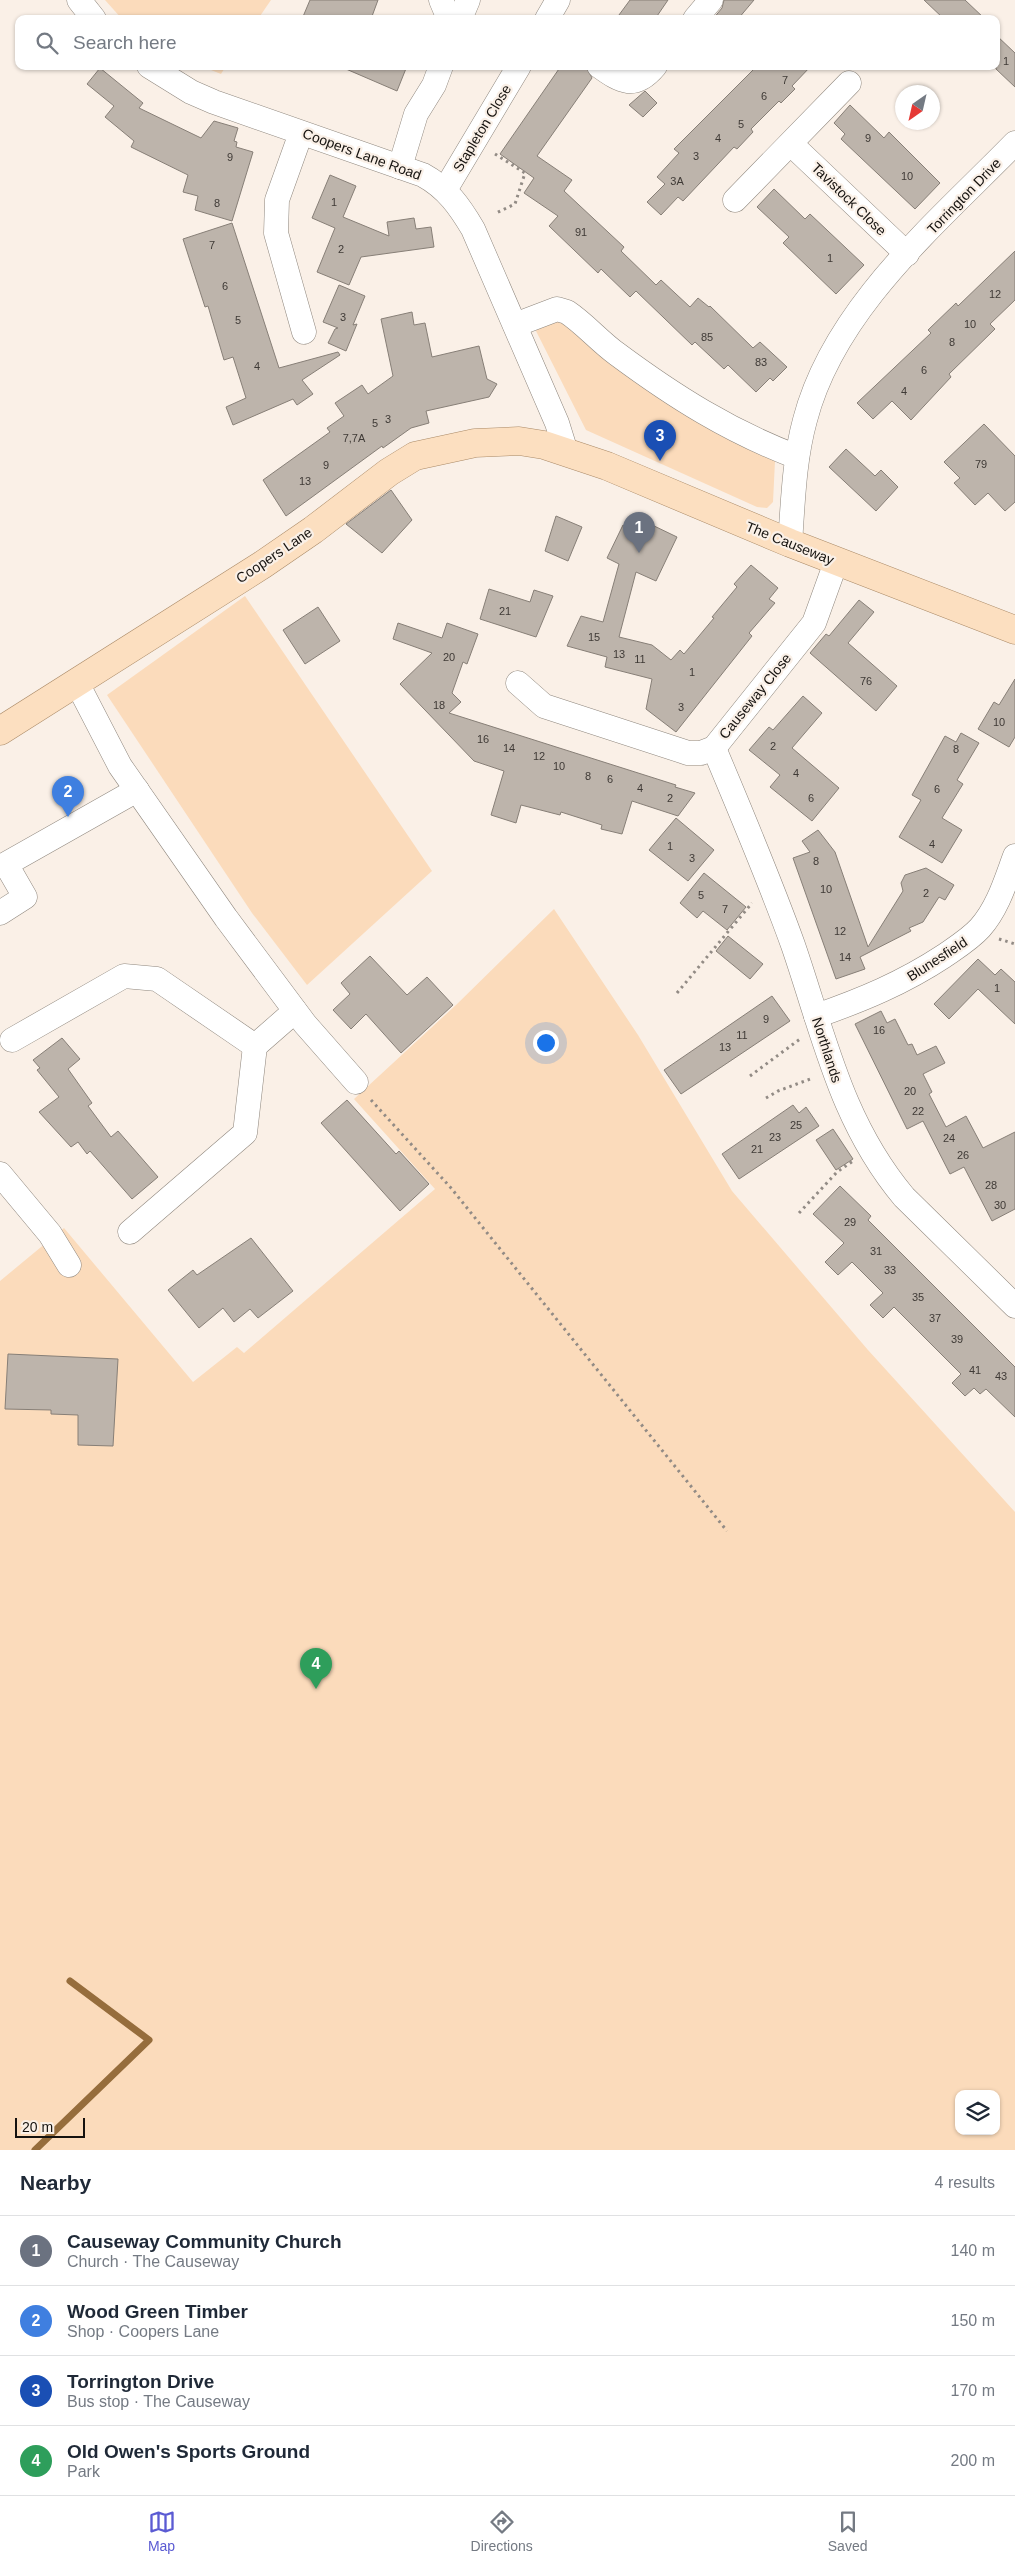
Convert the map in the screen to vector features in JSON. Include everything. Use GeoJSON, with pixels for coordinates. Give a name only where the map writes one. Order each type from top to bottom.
{"type":"FeatureCollection","features":[{"type":"Feature","properties":{"kind":"main road","name":"Coopers Lane"},"geometry":{"type":"LineString","coordinates":[[0,731],[262,565],[313,530],[389,472],[415,456],[444,448],[475,443],[519,441],[566,452]]}},
{"type":"Feature","properties":{"kind":"main road","name":"The Causeway"},"geometry":{"type":"LineString","coordinates":[[566,452],[607,466],[836,562],[1015,630]]}},
{"type":"Feature","properties":{"kind":"street"},"geometry":{"type":"LineString","coordinates":[[79,0],[91,15]]}},
{"type":"Feature","properties":{"kind":"street"},"geometry":{"type":"LineString","coordinates":[[441,0],[447,15]]}},
{"type":"Feature","properties":{"kind":"street"},"geometry":{"type":"LineString","coordinates":[[462,15],[468,0]]}},
{"type":"Feature","properties":{"kind":"street"},"geometry":{"type":"LineString","coordinates":[[549,15],[558,0]]}},
{"type":"Feature","properties":{"kind":"street"},"geometry":{"type":"LineString","coordinates":[[698,15],[711,0]]}},
{"type":"Feature","properties":{"kind":"street","name":"Coopers Lane Road"},"geometry":{"type":"LineString","coordinates":[[155,70],[191,92],[301,133],[423,175],[445,190],[460,207],[473,229],[557,423],[566,452]]}},
{"type":"Feature","properties":{"kind":"street"},"geometry":{"type":"LineString","coordinates":[[400,167],[416,114],[434,85],[440,70]]}},
{"type":"Feature","properties":{"kind":"street","name":"Stapleton Close"},"geometry":{"type":"LineString","coordinates":[[445,190],[517,70]]}},
{"type":"Feature","properties":{"kind":"street"},"geometry":{"type":"LineString","coordinates":[[606,70],[622,80],[635,82],[646,76],[651,70]]}},
{"type":"Feature","properties":{"kind":"street"},"geometry":{"type":"LineString","coordinates":[[735,200],[850,83]]}},
{"type":"Feature","properties":{"kind":"street"},"geometry":{"type":"LineString","coordinates":[[301,133],[277,200],[276,232],[304,332]]}},
{"type":"Feature","properties":{"kind":"street","name":"Torrington Drive"},"geometry":{"type":"LineString","coordinates":[[790,543],[797,456],[805,418],[818,382],[835,348],[876,287],[1015,143]]}},
{"type":"Feature","properties":{"kind":"street","name":"Tavistock Close"},"geometry":{"type":"LineString","coordinates":[[792,144],[907,254]]}},
{"type":"Feature","properties":{"kind":"street"},"geometry":{"type":"LineString","coordinates":[[515,325],[557,310],[567,312],[654,382],[712,418],[754,440],[797,456]]}},
{"type":"Feature","properties":{"kind":"street","name":"Causeway Close"},"geometry":{"type":"LineString","coordinates":[[518,683],[544,706],[688,753],[714,748],[814,623],[836,562]]}},
{"type":"Feature","properties":{"kind":"street"},"geometry":{"type":"LineString","coordinates":[[77,683],[120,766],[226,918],[295,1011],[356,1082]]}},
{"type":"Feature","properties":{"kind":"street","name":"Northlands"},"geometry":{"type":"LineString","coordinates":[[714,748],[772,890],[833,1070],[870,1150],[904,1197],[1015,1306]]}},
{"type":"Feature","properties":{"kind":"street"},"geometry":{"type":"LineString","coordinates":[[0,913],[25,897],[6,864],[137,790]]}},
{"type":"Feature","properties":{"kind":"street","name":"Blunesfield"},"geometry":{"type":"LineString","coordinates":[[818,1022],[849,1005],[912,977],[969,938],[981,926],[999,897],[1015,856]]}},
{"type":"Feature","properties":{"kind":"street"},"geometry":{"type":"LineString","coordinates":[[12,1040],[124,976],[157,978],[256,1046]]}},
{"type":"Feature","properties":{"kind":"street"},"geometry":{"type":"LineString","coordinates":[[130,1232],[245,1133],[256,1046],[295,1011]]}},
{"type":"Feature","properties":{"kind":"street"},"geometry":{"type":"LineString","coordinates":[[0,1174],[50,1234],[69,1265]]}},
{"type":"Feature","properties":{"kind":"path"},"geometry":{"type":"LineString","coordinates":[[474,140],[525,173],[515,204],[496,213]]}},
{"type":"Feature","properties":{"kind":"path"},"geometry":{"type":"LineString","coordinates":[[677,993],[756,898],[772,890]]}},
{"type":"Feature","properties":{"kind":"path"},"geometry":{"type":"LineString","coordinates":[[750,1076],[818,1022]]}},
{"type":"Feature","properties":{"kind":"path"},"geometry":{"type":"LineString","coordinates":[[766,1098],[778,1091],[833,1070]]}},
{"type":"Feature","properties":{"kind":"path"},"geometry":{"type":"LineString","coordinates":[[356,1082],[451,1188],[727,1531]]}},
{"type":"Feature","properties":{"kind":"path"},"geometry":{"type":"LineString","coordinates":[[799,1213],[837,1172],[870,1150]]}},
{"type":"Feature","properties":{"kind":"shaded area"},"geometry":{"type":"Polygon","coordinates":[[[105,0],[271,0],[261,15],[118,15],[105,0]]]}},
{"type":"Feature","properties":{"kind":"shaded area"},"geometry":{"type":"Polygon","coordinates":[[[211,70],[224,70],[221,74],[211,70]]]}},
{"type":"Feature","properties":{"kind":"shaded area"},"geometry":{"type":"Polygon","coordinates":[[[558,318],[580,334],[641,386],[690,416],[775,461],[773,502],[767,508],[757,507],[586,430],[536,331],[539,325],[558,318]]]}},
{"type":"Feature","properties":{"kind":"shaded area"},"geometry":{"type":"Polygon","coordinates":[[[245,596],[432,871],[307,985],[252,913],[107,695],[245,596]]]}},
{"type":"Feature","properties":{"kind":"shaded area"},"geometry":{"type":"Polygon","coordinates":[[[554,909],[638,1035],[732,1191],[868,1350],[1015,1512],[1015,2150],[0,2150],[0,1281],[64,1228],[193,1382],[237,1347],[244,1353],[435,1189],[354,1099],[456,1005],[554,909]]]}},
{"type":"Feature","properties":{"kind":"building"},"geometry":{"type":"Polygon","coordinates":[[[310,0],[378,0],[372,15],[304,15],[310,0]]]}},
{"type":"Feature","properties":{"kind":"building"},"geometry":{"type":"Polygon","coordinates":[[[630,0],[668,0],[658,15],[619,15],[630,0]]]}},
{"type":"Feature","properties":{"kind":"building"},"geometry":{"type":"Polygon","coordinates":[[[724,0],[754,0],[741,15],[716,15],[722,8],[724,0]]]}},
{"type":"Feature","properties":{"kind":"building"},"geometry":{"type":"Polygon","coordinates":[[[924,0],[965,0],[981,15],[940,15],[924,0]]]}},
{"type":"Feature","properties":{"kind":"building"},"geometry":{"type":"Polygon","coordinates":[[[1000,39],[1015,53],[1015,87],[997,70],[1000,70],[1000,39]]]}},
{"type":"Feature","properties":{"kind":"building"},"geometry":{"type":"Polygon","coordinates":[[[98,70],[102,70],[143,103],[139,108],[201,138],[214,121],[238,128],[234,141],[237,142],[236,147],[253,152],[232,221],[195,210],[198,196],[183,192],[188,175],[131,147],[134,141],[105,117],[114,106],[87,84],[98,70]]]}},
{"type":"Feature","properties":{"kind":"building"},"geometry":{"type":"Polygon","coordinates":[[[348,70],[405,70],[397,91],[348,70]]]}},
{"type":"Feature","properties":{"kind":"building"},"geometry":{"type":"Polygon","coordinates":[[[558,70],[588,70],[592,78],[537,156],[572,180],[564,191],[624,247],[621,251],[656,285],[661,280],[690,307],[698,298],[710,306],[753,348],[760,342],[787,367],[773,381],[770,378],[756,392],[728,365],[724,369],[695,342],[692,345],[636,291],[630,297],[601,269],[598,273],[549,226],[558,216],[524,193],[534,178],[500,154],[558,70]]]}},
{"type":"Feature","properties":{"kind":"building"},"geometry":{"type":"Polygon","coordinates":[[[753,70],[807,70],[792,86],[795,89],[781,103],[779,101],[751,129],[753,132],[737,149],[734,147],[683,201],[678,197],[661,215],[647,202],[665,184],[657,177],[679,153],[674,149],[753,70]]]}},
{"type":"Feature","properties":{"kind":"building"},"geometry":{"type":"Polygon","coordinates":[[[645,91],[657,103],[643,117],[629,105],[645,91]]]}},
{"type":"Feature","properties":{"kind":"building"},"geometry":{"type":"Polygon","coordinates":[[[850,105],[884,138],[889,132],[940,183],[915,209],[841,139],[845,134],[834,123],[850,105]]]}},
{"type":"Feature","properties":{"kind":"building"},"geometry":{"type":"Polygon","coordinates":[[[330,175],[356,186],[343,217],[389,236],[387,222],[414,218],[416,229],[431,227],[434,247],[361,257],[349,285],[317,272],[335,228],[312,218],[330,175]]]}},
{"type":"Feature","properties":{"kind":"building"},"geometry":{"type":"Polygon","coordinates":[[[774,189],[805,219],[810,214],[864,265],[836,294],[783,243],[789,237],[757,207],[774,189]]]}},
{"type":"Feature","properties":{"kind":"building"},"geometry":{"type":"Polygon","coordinates":[[[232,223],[279,368],[338,352],[340,355],[302,380],[313,394],[297,405],[293,399],[233,425],[226,407],[246,398],[233,357],[224,360],[208,306],[205,307],[183,239],[232,223]]]}},
{"type":"Feature","properties":{"kind":"building"},"geometry":{"type":"Polygon","coordinates":[[[1015,251],[1015,300],[990,324],[995,329],[949,374],[951,377],[911,420],[892,401],[873,419],[857,403],[931,333],[928,330],[956,303],[958,306],[1015,251]]]}},
{"type":"Feature","properties":{"kind":"building"},"geometry":{"type":"Polygon","coordinates":[[[339,285],[365,296],[353,325],[357,324],[346,351],[328,343],[335,329],[338,328],[323,322],[339,285]]]}},
{"type":"Feature","properties":{"kind":"building"},"geometry":{"type":"Polygon","coordinates":[[[412,312],[414,325],[425,323],[432,357],[479,346],[487,379],[497,384],[489,397],[426,411],[429,423],[411,428],[383,448],[382,446],[286,516],[263,480],[330,432],[327,428],[344,416],[335,403],[362,385],[368,394],[393,376],[381,319],[412,312]]]}},
{"type":"Feature","properties":{"kind":"building"},"geometry":{"type":"Polygon","coordinates":[[[984,424],[1015,456],[1015,502],[1005,511],[988,493],[975,505],[954,483],[960,478],[944,462],[984,424]]]}},
{"type":"Feature","properties":{"kind":"building"},"geometry":{"type":"Polygon","coordinates":[[[846,449],[875,476],[881,470],[898,487],[876,511],[829,467],[846,449]]]}},
{"type":"Feature","properties":{"kind":"building"},"geometry":{"type":"Polygon","coordinates":[[[391,490],[412,520],[382,553],[346,524],[391,490]]]}},
{"type":"Feature","properties":{"kind":"building"},"geometry":{"type":"Polygon","coordinates":[[[556,516],[582,527],[568,561],[545,551],[556,516]]]}},
{"type":"Feature","properties":{"kind":"building"},"geometry":{"type":"Polygon","coordinates":[[[650,524],[677,537],[656,581],[636,572],[619,637],[652,645],[671,660],[680,650],[684,654],[714,618],[712,617],[737,587],[734,584],[751,565],[778,588],[769,599],[775,603],[749,633],[752,636],[676,732],[646,709],[652,679],[605,667],[607,657],[567,646],[581,616],[603,622],[619,564],[607,558],[623,525],[645,536],[650,524]]]}},
{"type":"Feature","properties":{"kind":"building"},"geometry":{"type":"Polygon","coordinates":[[[489,589],[530,602],[534,590],[553,596],[536,637],[480,619],[489,589]]]}},
{"type":"Feature","properties":{"kind":"building"},"geometry":{"type":"Polygon","coordinates":[[[859,600],[874,612],[848,643],[897,686],[876,711],[810,653],[826,634],[829,636],[859,600]]]}},
{"type":"Feature","properties":{"kind":"building"},"geometry":{"type":"Polygon","coordinates":[[[318,607],[340,641],[305,664],[283,630],[318,607]]]}},
{"type":"Feature","properties":{"kind":"building"},"geometry":{"type":"Polygon","coordinates":[[[398,623],[442,638],[447,623],[478,634],[467,664],[463,662],[452,693],[461,702],[449,713],[676,785],[675,787],[695,793],[678,816],[632,801],[622,834],[601,829],[602,825],[561,812],[560,815],[521,805],[516,823],[491,815],[504,771],[474,761],[400,684],[432,653],[393,639],[398,623]]]}},
{"type":"Feature","properties":{"kind":"building"},"geometry":{"type":"Polygon","coordinates":[[[1015,679],[1015,737],[1009,747],[978,729],[994,702],[999,705],[1015,679]]]}},
{"type":"Feature","properties":{"kind":"building"},"geometry":{"type":"Polygon","coordinates":[[[803,696],[822,713],[792,748],[839,788],[812,821],[770,787],[780,775],[749,750],[769,727],[773,730],[803,696]]]}},
{"type":"Feature","properties":{"kind":"building"},"geometry":{"type":"Polygon","coordinates":[[[961,733],[979,743],[957,780],[963,784],[942,818],[962,830],[942,863],[899,837],[921,800],[912,795],[945,736],[956,742],[961,733]]]}},
{"type":"Feature","properties":{"kind":"building"},"geometry":{"type":"Polygon","coordinates":[[[676,818],[714,850],[688,881],[649,850],[676,818]]]}},
{"type":"Feature","properties":{"kind":"building"},"geometry":{"type":"Polygon","coordinates":[[[818,830],[835,852],[868,947],[903,891],[901,883],[905,875],[926,868],[954,885],[945,900],[939,897],[923,922],[909,928],[911,931],[860,957],[865,969],[836,979],[793,858],[810,852],[802,841],[818,830]]]}},
{"type":"Feature","properties":{"kind":"building"},"geometry":{"type":"Polygon","coordinates":[[[704,873],[746,907],[727,930],[703,911],[697,918],[680,903],[704,873]]]}},
{"type":"Feature","properties":{"kind":"building"},"geometry":{"type":"Polygon","coordinates":[[[728,936],[763,964],[750,979],[716,951],[728,936]]]}},
{"type":"Feature","properties":{"kind":"building"},"geometry":{"type":"Polygon","coordinates":[[[370,956],[407,995],[427,977],[453,1005],[401,1053],[366,1014],[351,1029],[333,1010],[350,994],[341,983],[370,956]]]}},
{"type":"Feature","properties":{"kind":"building"},"geometry":{"type":"Polygon","coordinates":[[[978,959],[995,975],[1001,969],[1015,982],[1015,1024],[978,989],[949,1019],[934,1004],[978,959]]]}},
{"type":"Feature","properties":{"kind":"building"},"geometry":{"type":"Polygon","coordinates":[[[772,996],[790,1021],[681,1094],[664,1070],[772,996]]]}},
{"type":"Feature","properties":{"kind":"building"},"geometry":{"type":"Polygon","coordinates":[[[881,1011],[887,1023],[895,1019],[908,1045],[912,1044],[917,1055],[936,1046],[945,1063],[923,1074],[932,1092],[929,1094],[946,1127],[966,1116],[983,1148],[1015,1132],[1015,1209],[992,1221],[964,1167],[950,1174],[923,1121],[907,1129],[855,1024],[881,1011]]]}},
{"type":"Feature","properties":{"kind":"building"},"geometry":{"type":"Polygon","coordinates":[[[62,1038],[80,1059],[68,1069],[92,1103],[88,1106],[111,1137],[118,1131],[158,1177],[132,1199],[90,1151],[87,1154],[78,1142],[71,1147],[39,1112],[59,1097],[37,1070],[40,1068],[33,1060],[62,1038]]]}},
{"type":"Feature","properties":{"kind":"building"},"geometry":{"type":"Polygon","coordinates":[[[347,1100],[396,1154],[399,1151],[429,1184],[400,1211],[321,1123],[347,1100]]]}},
{"type":"Feature","properties":{"kind":"building"},"geometry":{"type":"Polygon","coordinates":[[[793,1105],[799,1113],[806,1107],[819,1126],[739,1179],[722,1154],[793,1105]]]}},
{"type":"Feature","properties":{"kind":"building"},"geometry":{"type":"Polygon","coordinates":[[[833,1129],[853,1159],[836,1170],[816,1140],[833,1129]]]}},
{"type":"Feature","properties":{"kind":"building"},"geometry":{"type":"Polygon","coordinates":[[[840,1186],[871,1216],[868,1220],[1015,1367],[1015,1417],[986,1389],[980,1394],[974,1388],[965,1396],[952,1383],[961,1374],[894,1307],[883,1318],[870,1305],[883,1293],[852,1262],[838,1275],[825,1262],[844,1243],[813,1214],[840,1186]]]}},
{"type":"Feature","properties":{"kind":"building"},"geometry":{"type":"Polygon","coordinates":[[[251,1238],[293,1291],[258,1318],[250,1309],[234,1322],[223,1308],[199,1328],[168,1290],[193,1270],[197,1275],[251,1238]]]}},
{"type":"Feature","properties":{"kind":"building"},"geometry":{"type":"Polygon","coordinates":[[[8,1354],[118,1359],[113,1446],[78,1445],[78,1415],[51,1414],[51,1410],[5,1409],[8,1354]]]}},
{"type":"Feature","properties":{"kind":"waterway"},"geometry":{"type":"LineString","coordinates":[[35,2150],[149,2040],[70,1981]]}},
{"type":"Feature","properties":{"kind":"place","name":"Torrington Drive"},"geometry":{"type":"Point","coordinates":[660,461]}},
{"type":"Feature","properties":{"kind":"place","name":"Causeway Community Church"},"geometry":{"type":"Point","coordinates":[639,553]}},
{"type":"Feature","properties":{"kind":"place","name":"Wood Green Timber"},"geometry":{"type":"Point","coordinates":[68,817]}},
{"type":"Feature","properties":{"kind":"place","name":"Old Owen's Sports Ground"},"geometry":{"type":"Point","coordinates":[316,1689]}}]}
